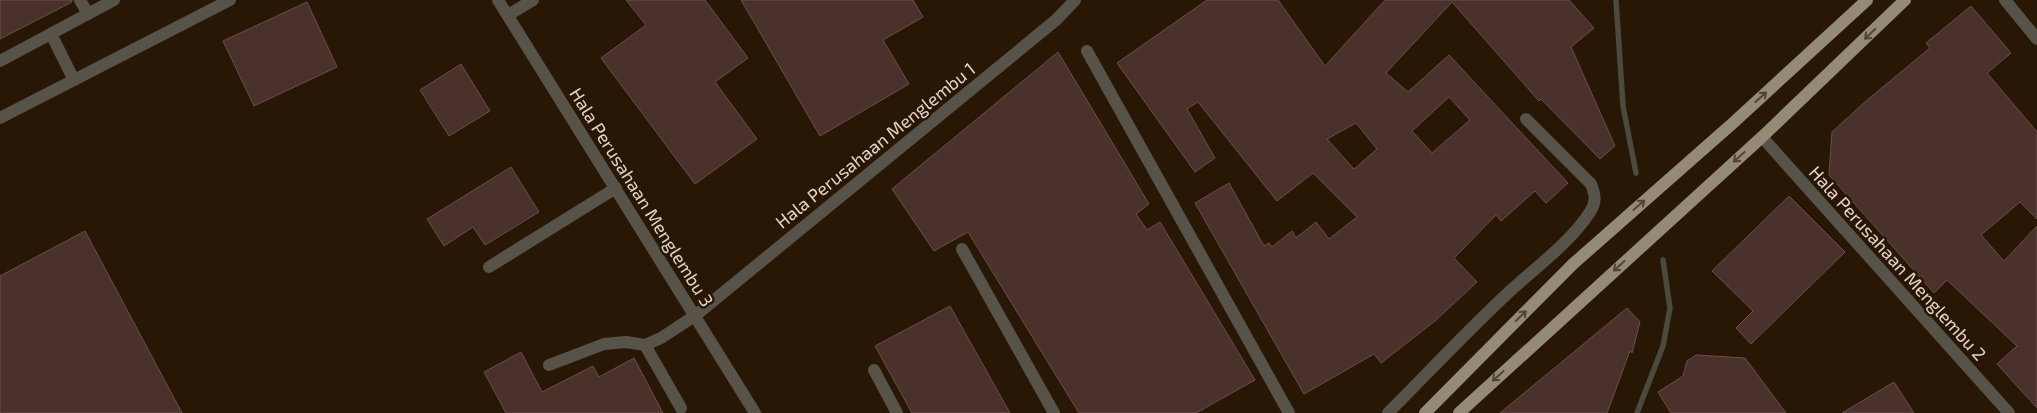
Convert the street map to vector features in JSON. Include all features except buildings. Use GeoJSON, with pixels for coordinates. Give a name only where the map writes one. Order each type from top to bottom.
{"type":"FeatureCollection","features":[{"type":"Feature","properties":{"kind":"main road"},"geometry":{"type":"LineString","coordinates":[[1460,413],[1762,137],[1905,0]]}},
{"type":"Feature","properties":{"kind":"main road"},"geometry":{"type":"LineString","coordinates":[[1425,413],[1573,264],[1860,2]]}},
{"type":"Feature","properties":{"kind":"street"},"geometry":{"type":"LineString","coordinates":[[80,0],[88,14]]}},
{"type":"Feature","properties":{"kind":"street"},"geometry":{"type":"LineString","coordinates":[[0,61],[114,0]]}},
{"type":"Feature","properties":{"kind":"street"},"geometry":{"type":"LineString","coordinates":[[0,118],[230,0]]}},
{"type":"Feature","properties":{"kind":"street","name":"Hala Perusahaan Menglembu 3"},"geometry":{"type":"LineString","coordinates":[[498,0],[696,315],[755,413]]}},
{"type":"Feature","properties":{"kind":"street"},"geometry":{"type":"LineString","coordinates":[[508,16],[533,0]]}},
{"type":"Feature","properties":{"kind":"street","name":"Hala Perusahaan Menglembu 1"},"geometry":{"type":"LineString","coordinates":[[645,345],[660,338],[696,315],[1056,20],[1075,0]]}},
{"type":"Feature","properties":{"kind":"street"},"geometry":{"type":"LineString","coordinates":[[2005,0],[2036,37]]}},
{"type":"Feature","properties":{"kind":"street"},"geometry":{"type":"LineString","coordinates":[[51,34],[74,80]]}},
{"type":"Feature","properties":{"kind":"street"},"geometry":{"type":"LineString","coordinates":[[1087,51],[1289,413]]}},
{"type":"Feature","properties":{"kind":"street"},"geometry":{"type":"LineString","coordinates":[[1388,413],[1508,294],[1570,236],[1591,212],[1595,203],[1595,193],[1591,184],[1526,119]]}},
{"type":"Feature","properties":{"kind":"street","name":"Hala Perusahaan Menglembu 2"},"geometry":{"type":"LineString","coordinates":[[1762,137],[2009,413]]}},
{"type":"Feature","properties":{"kind":"street"},"geometry":{"type":"LineString","coordinates":[[489,266],[616,188]]}},
{"type":"Feature","properties":{"kind":"street"},"geometry":{"type":"LineString","coordinates":[[962,249],[1054,413]]}},
{"type":"Feature","properties":{"kind":"street"},"geometry":{"type":"LineString","coordinates":[[549,365],[604,344],[626,342],[645,345],[680,408]]}},
{"type":"Feature","properties":{"kind":"street"},"geometry":{"type":"LineString","coordinates":[[874,370],[897,413]]}},
{"type":"Feature","properties":{"kind":"waterway"},"geometry":{"type":"LineString","coordinates":[[1616,0],[1623,106],[1636,173]]}},
{"type":"Feature","properties":{"kind":"waterway"},"geometry":{"type":"LineString","coordinates":[[1637,413],[1663,346],[1670,308],[1663,260]]}}]}
